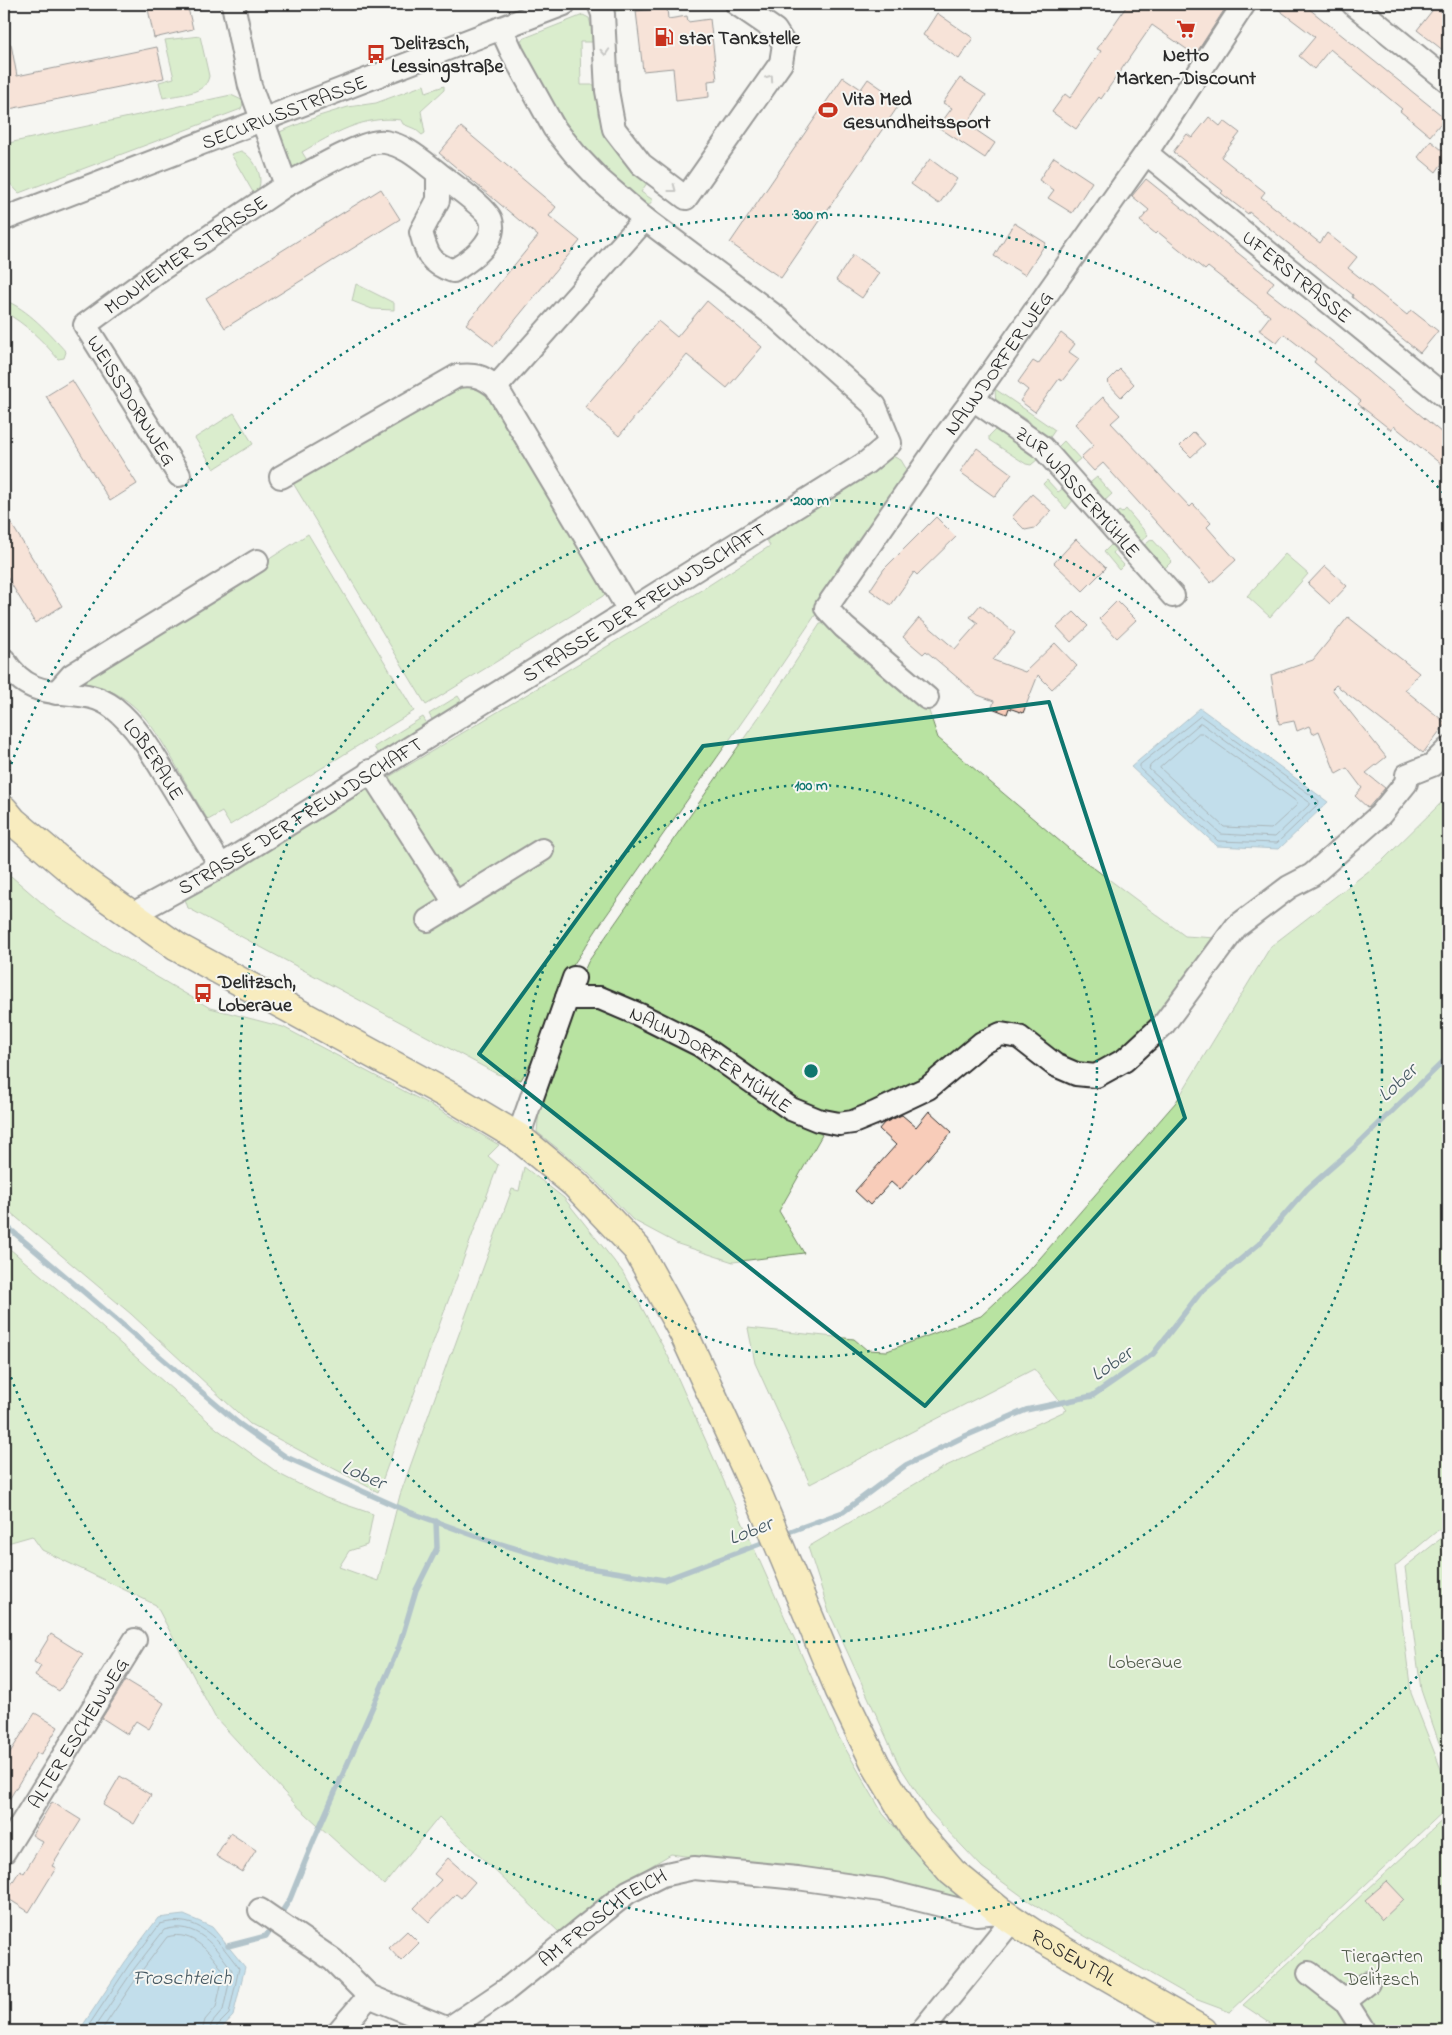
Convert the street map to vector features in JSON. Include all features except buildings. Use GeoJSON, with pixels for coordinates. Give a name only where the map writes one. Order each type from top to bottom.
{"type":"FeatureCollection","features":[{"type":"Feature","properties":{"kind":"main road","name":"ROSENTAL"},"geometry":{"type":"LineString","coordinates":[[4,810],[84,882],[177,947],[448,1095],[518,1137],[575,1184],[637,1249],[684,1334],[759,1497],[805,1612],[840,1691],[876,1765],[913,1827],[952,1872],[1006,1916],[1203,2031]]}},
{"type":"Feature","properties":{"kind":"street","name":"MONHEIMER STRASSE"},"geometry":{"type":"LineString","coordinates":[[233,4],[250,86],[286,185]]}},
{"type":"Feature","properties":{"kind":"street","name":"SECURIUSSTRASSE"},"geometry":{"type":"LineString","coordinates":[[4,219],[564,4]]}},
{"type":"Feature","properties":{"kind":"street"},"geometry":{"type":"LineString","coordinates":[[599,4],[603,14],[607,91],[614,129],[641,164],[686,198],[781,63],[784,44],[775,30],[737,4]]}},
{"type":"Feature","properties":{"kind":"street","name":"NAUNDORFER WEG"},"geometry":{"type":"LineString","coordinates":[[927,698],[844,627],[826,608],[1146,152],[1244,4]]}},
{"type":"Feature","properties":{"kind":"street"},"geometry":{"type":"LineString","coordinates":[[1353,4],[1448,81]]}},
{"type":"Feature","properties":{"kind":"street","name":"STRASSE DER FREUNDSCHAFT"},"geometry":{"type":"LineString","coordinates":[[131,915],[221,866],[370,771],[866,463],[890,442],[875,406],[776,318],[645,219],[600,180],[575,154],[554,128],[512,52],[501,28]]}},
{"type":"Feature","properties":{"kind":"street","name":"MONHEIMER STRASSE"},"geometry":{"type":"LineString","coordinates":[[85,325],[157,272],[286,185],[362,146],[383,141],[404,148],[438,173]]}},
{"type":"Feature","properties":{"kind":"street","name":"UFERSTRASSE"},"geometry":{"type":"LineString","coordinates":[[1146,152],[1448,399]]}},
{"type":"Feature","properties":{"kind":"street"},"geometry":{"type":"LineString","coordinates":[[496,387],[645,219]]}},
{"type":"Feature","properties":{"kind":"street","name":"WEISSDORNWEG"},"geometry":{"type":"LineString","coordinates":[[85,325],[179,475]]}},
{"type":"Feature","properties":{"kind":"street"},"geometry":{"type":"LineString","coordinates":[[281,477],[457,376],[483,377],[496,387],[629,610]]}},
{"type":"Feature","properties":{"kind":"street","name":"ZUR WASSERMÜHLE"},"geometry":{"type":"LineString","coordinates":[[973,399],[1043,448],[1173,596]]}},
{"type":"Feature","properties":{"kind":"street"},"geometry":{"type":"LineString","coordinates":[[56,693],[72,675],[257,561]]}},
{"type":"Feature","properties":{"kind":"street","name":"LOBERAUE"},"geometry":{"type":"LineString","coordinates":[[4,660],[11,671],[24,683],[40,690],[88,697],[112,706],[127,719],[158,762],[221,866]]}},
{"type":"Feature","properties":{"kind":"street","name":"NAUNDORFER MÜHLE"},"geometry":{"type":"LineString","coordinates":[[567,998],[600,998],[640,1015],[700,1045],[791,1109],[818,1120],[839,1124],[853,1122],[928,1088],[982,1042],[1001,1034],[1019,1037],[1055,1065],[1076,1074],[1096,1076],[1126,1060],[1164,1024],[1236,927],[1289,887],[1312,875],[1380,815],[1406,783],[1407,774],[1432,765],[1448,749]]}},
{"type":"Feature","properties":{"kind":"street"},"geometry":{"type":"LineString","coordinates":[[370,771],[455,903]]}},
{"type":"Feature","properties":{"kind":"street"},"geometry":{"type":"LineString","coordinates":[[428,920],[542,850]]}},
{"type":"Feature","properties":{"kind":"street"},"geometry":{"type":"LineString","coordinates":[[518,1137],[574,978]]}},
{"type":"Feature","properties":{"kind":"street","name":"ALTER ESCHENWEG"},"geometry":{"type":"LineString","coordinates":[[4,1852],[135,1640]]}},
{"type":"Feature","properties":{"kind":"street","name":"AM FROSCHTEICH"},"geometry":{"type":"LineString","coordinates":[[270,1918],[332,1960],[369,1996],[448,2029],[506,1990],[628,1892],[662,1874],[694,1868],[797,1878],[881,1890],[976,1914],[1006,1916]]}},
{"type":"Feature","properties":{"kind":"street"},"geometry":{"type":"LineString","coordinates":[[922,2031],[1006,1916]]}},
{"type":"Feature","properties":{"kind":"street"},"geometry":{"type":"LineString","coordinates":[[1308,1973],[1346,2001],[1362,2028],[1361,2031]]}},
{"type":"Feature","properties":{"kind":"street"},"geometry":{"type":"LineString","coordinates":[[1346,2001],[1368,1984]]}},
{"type":"Feature","properties":{"kind":"street"},"geometry":{"type":"LineString","coordinates":[[339,2031],[369,1996]]}},
{"type":"Feature","properties":{"kind":"highlighted area"},"geometry":{"type":"Polygon","coordinates":[[[1049,702],[1185,1118],[925,1406],[479,1054],[703,746],[1049,702]]]}},
{"type":"Feature","properties":{"kind":"green space"},"geometry":{"type":"Polygon","coordinates":[[[610,4],[668,4],[616,11],[611,9],[610,4]]]}},
{"type":"Feature","properties":{"kind":"green space"},"geometry":{"type":"Polygon","coordinates":[[[583,15],[589,18],[595,42],[580,42],[581,85],[597,85],[598,115],[616,150],[629,164],[646,177],[647,183],[641,192],[653,200],[647,207],[608,172],[586,149],[559,112],[519,47],[522,39],[583,15]]]}},
{"type":"Feature","properties":{"kind":"green space"},"geometry":{"type":"Polygon","coordinates":[[[200,36],[209,76],[207,82],[203,87],[191,93],[163,98],[159,82],[174,78],[165,40],[200,36]]]}},
{"type":"Feature","properties":{"kind":"green space"},"geometry":{"type":"Polygon","coordinates":[[[424,85],[426,92],[444,86],[444,90],[421,111],[425,133],[422,135],[415,129],[403,124],[401,120],[374,120],[349,127],[302,152],[310,165],[295,170],[287,165],[277,133],[319,116],[348,107],[376,103],[424,85]]]}},
{"type":"Feature","properties":{"kind":"green space"},"geometry":{"type":"Polygon","coordinates":[[[231,95],[244,101],[241,109],[19,193],[4,177],[4,144],[231,95]]]}},
{"type":"Feature","properties":{"kind":"green space"},"geometry":{"type":"Polygon","coordinates":[[[241,151],[255,164],[260,177],[258,189],[254,194],[231,154],[241,151]]]}},
{"type":"Feature","properties":{"kind":"green space"},"geometry":{"type":"Polygon","coordinates":[[[356,284],[394,303],[394,310],[372,309],[352,301],[356,284]]]}},
{"type":"Feature","properties":{"kind":"green space"},"geometry":{"type":"Polygon","coordinates":[[[4,300],[30,315],[66,352],[64,358],[58,359],[33,333],[19,321],[4,312],[4,300]]]}},
{"type":"Feature","properties":{"kind":"green space"},"geometry":{"type":"Polygon","coordinates":[[[462,382],[484,389],[607,591],[603,596],[426,705],[290,478],[462,382]]]}},
{"type":"Feature","properties":{"kind":"green space"},"geometry":{"type":"Polygon","coordinates":[[[995,389],[1055,430],[1046,443],[1031,432],[1031,423],[1016,413],[1008,418],[996,405],[995,389]]]}},
{"type":"Feature","properties":{"kind":"green space"},"geometry":{"type":"Polygon","coordinates":[[[234,413],[253,444],[214,469],[195,438],[234,413]]]}},
{"type":"Feature","properties":{"kind":"green space"},"geometry":{"type":"Polygon","coordinates":[[[995,430],[1038,459],[1031,465],[1026,464],[989,440],[989,436],[995,430]]]}},
{"type":"Feature","properties":{"kind":"green space"},"geometry":{"type":"Polygon","coordinates":[[[1064,441],[1080,459],[1069,468],[1054,451],[1064,441]]]}},
{"type":"Feature","properties":{"kind":"green space"},"geometry":{"type":"Polygon","coordinates":[[[892,456],[901,460],[910,475],[770,682],[601,923],[558,988],[539,1049],[521,1080],[497,1074],[188,908],[185,899],[703,589],[770,546],[764,534],[892,456]]]}},
{"type":"Feature","properties":{"kind":"green space"},"geometry":{"type":"Polygon","coordinates":[[[1097,477],[1112,494],[1101,504],[1085,487],[1097,477]]]}},
{"type":"Feature","properties":{"kind":"green space"},"geometry":{"type":"Polygon","coordinates":[[[1047,480],[1058,492],[1064,488],[1074,499],[1066,509],[1043,484],[1047,480]]]}},
{"type":"Feature","properties":{"kind":"green space"},"geometry":{"type":"Polygon","coordinates":[[[1126,509],[1148,535],[1138,544],[1113,517],[1119,511],[1122,513],[1126,509]]]}},
{"type":"Feature","properties":{"kind":"green space"},"geometry":{"type":"Polygon","coordinates":[[[308,534],[414,711],[230,825],[222,812],[208,820],[165,746],[138,710],[115,693],[85,683],[94,665],[243,576],[308,534]]]}},
{"type":"Feature","properties":{"kind":"green space"},"geometry":{"type":"Polygon","coordinates":[[[1152,539],[1172,561],[1162,571],[1141,548],[1152,539]]]}},
{"type":"Feature","properties":{"kind":"green space"},"geometry":{"type":"Polygon","coordinates":[[[1113,543],[1118,547],[1113,553],[1124,565],[1119,570],[1104,552],[1113,543]]]}},
{"type":"Feature","properties":{"kind":"green space"},"geometry":{"type":"Polygon","coordinates":[[[1285,554],[1308,574],[1270,617],[1247,596],[1285,554]]]}},
{"type":"Feature","properties":{"kind":"green space"},"geometry":{"type":"Polygon","coordinates":[[[829,623],[928,708],[938,738],[1075,854],[1185,936],[1216,938],[1157,1023],[1101,1068],[1056,1059],[1024,1033],[849,1117],[791,1109],[822,1135],[779,1211],[804,1253],[733,1262],[678,1244],[633,1220],[586,1171],[537,1132],[539,1110],[567,998],[615,996],[578,985],[588,962],[770,701],[820,624],[829,623]]]}},
{"type":"Feature","properties":{"kind":"green space"},"geometry":{"type":"Polygon","coordinates":[[[458,696],[464,705],[434,723],[429,714],[458,696]]]}},
{"type":"Feature","properties":{"kind":"green space"},"geometry":{"type":"Polygon","coordinates":[[[423,717],[429,727],[380,757],[374,747],[423,717]]]}},
{"type":"Feature","properties":{"kind":"green space","name":"Loberaue"},"geometry":{"type":"Polygon","coordinates":[[[1448,796],[1448,1522],[1395,1566],[1411,1693],[1448,1787],[1448,1807],[1230,2012],[1195,1999],[1069,1927],[1026,1899],[982,1867],[928,1810],[898,1763],[829,1612],[808,1547],[944,1467],[1067,1410],[1034,1369],[810,1484],[755,1363],[748,1328],[854,1339],[867,1350],[887,1351],[981,1316],[1027,1273],[1176,1102],[1271,946],[1383,860],[1448,796]]]}},
{"type":"Feature","properties":{"kind":"green space"},"geometry":{"type":"Polygon","coordinates":[[[4,870],[56,915],[109,949],[210,1008],[283,1027],[436,1108],[499,1145],[488,1156],[498,1165],[378,1492],[250,1424],[131,1314],[4,1207],[4,870]]]}},
{"type":"Feature","properties":{"kind":"green space"},"geometry":{"type":"Polygon","coordinates":[[[524,1167],[564,1198],[622,1271],[668,1356],[837,1734],[883,1814],[958,1897],[889,1881],[671,1854],[604,1894],[562,1935],[439,1817],[384,1885],[295,1804],[215,1717],[156,1605],[42,1550],[32,1536],[4,1544],[4,1244],[87,1314],[217,1429],[281,1475],[326,1498],[373,1514],[367,1545],[349,1551],[339,1567],[378,1581],[400,1495],[512,1189],[519,1191],[524,1167]]]}},
{"type":"Feature","properties":{"kind":"green space"},"geometry":{"type":"Polygon","coordinates":[[[1448,1533],[1448,1769],[1421,1690],[1405,1567],[1448,1533]]]}},
{"type":"Feature","properties":{"kind":"green space","name":"Tiergarten Delitzsch"},"geometry":{"type":"Polygon","coordinates":[[[1448,1815],[1448,2031],[1282,2031],[1243,2005],[1448,1815]]]}},
{"type":"Feature","properties":{"kind":"water"},"geometry":{"type":"Polygon","coordinates":[[[1200,708],[1328,802],[1279,849],[1217,846],[1131,767],[1200,708]]]}},
{"type":"Feature","properties":{"kind":"water","name":"Froschteich"},"geometry":{"type":"Polygon","coordinates":[[[184,1915],[212,1927],[245,1967],[233,2016],[219,2031],[79,2031],[125,1962],[158,1918],[184,1915]]]}},
{"type":"Feature","properties":{"kind":"waterway","name":"Lober"},"geometry":{"type":"LineString","coordinates":[[783,1534],[843,1512],[906,1465],[963,1437],[1026,1410],[1092,1396],[1153,1354],[1200,1293],[1259,1244],[1307,1189],[1355,1147],[1448,1057]]}},
{"type":"Feature","properties":{"kind":"waterway","name":"Lober"},"geometry":{"type":"LineString","coordinates":[[4,1224],[238,1423],[286,1457],[409,1512],[481,1538],[571,1565],[664,1580],[770,1540]]}},
{"type":"Feature","properties":{"kind":"waterway"},"geometry":{"type":"LineString","coordinates":[[278,1918],[290,1899],[313,1842],[399,1647],[416,1590],[437,1548],[436,1521]]}},
{"type":"Feature","properties":{"kind":"waterway"},"geometry":{"type":"LineString","coordinates":[[228,1946],[266,1936],[273,1925]]}},
{"type":"Feature","properties":{"kind":"place","name":"Netto Marken-Discount"},"geometry":{"type":"Point","coordinates":[1186,29]}},
{"type":"Feature","properties":{"kind":"place","name":"star Tankstelle"},"geometry":{"type":"Point","coordinates":[664,37]}},
{"type":"Feature","properties":{"kind":"place","name":"Delitzsch, Lessingstraße"},"geometry":{"type":"Point","coordinates":[376,54]}},
{"type":"Feature","properties":{"kind":"place","name":"Vita Med Gesundheitssport"},"geometry":{"type":"Point","coordinates":[828,110]}},
{"type":"Feature","properties":{"kind":"place","name":"Delitzsch, Loberaue"},"geometry":{"type":"Point","coordinates":[203,993]}}]}
